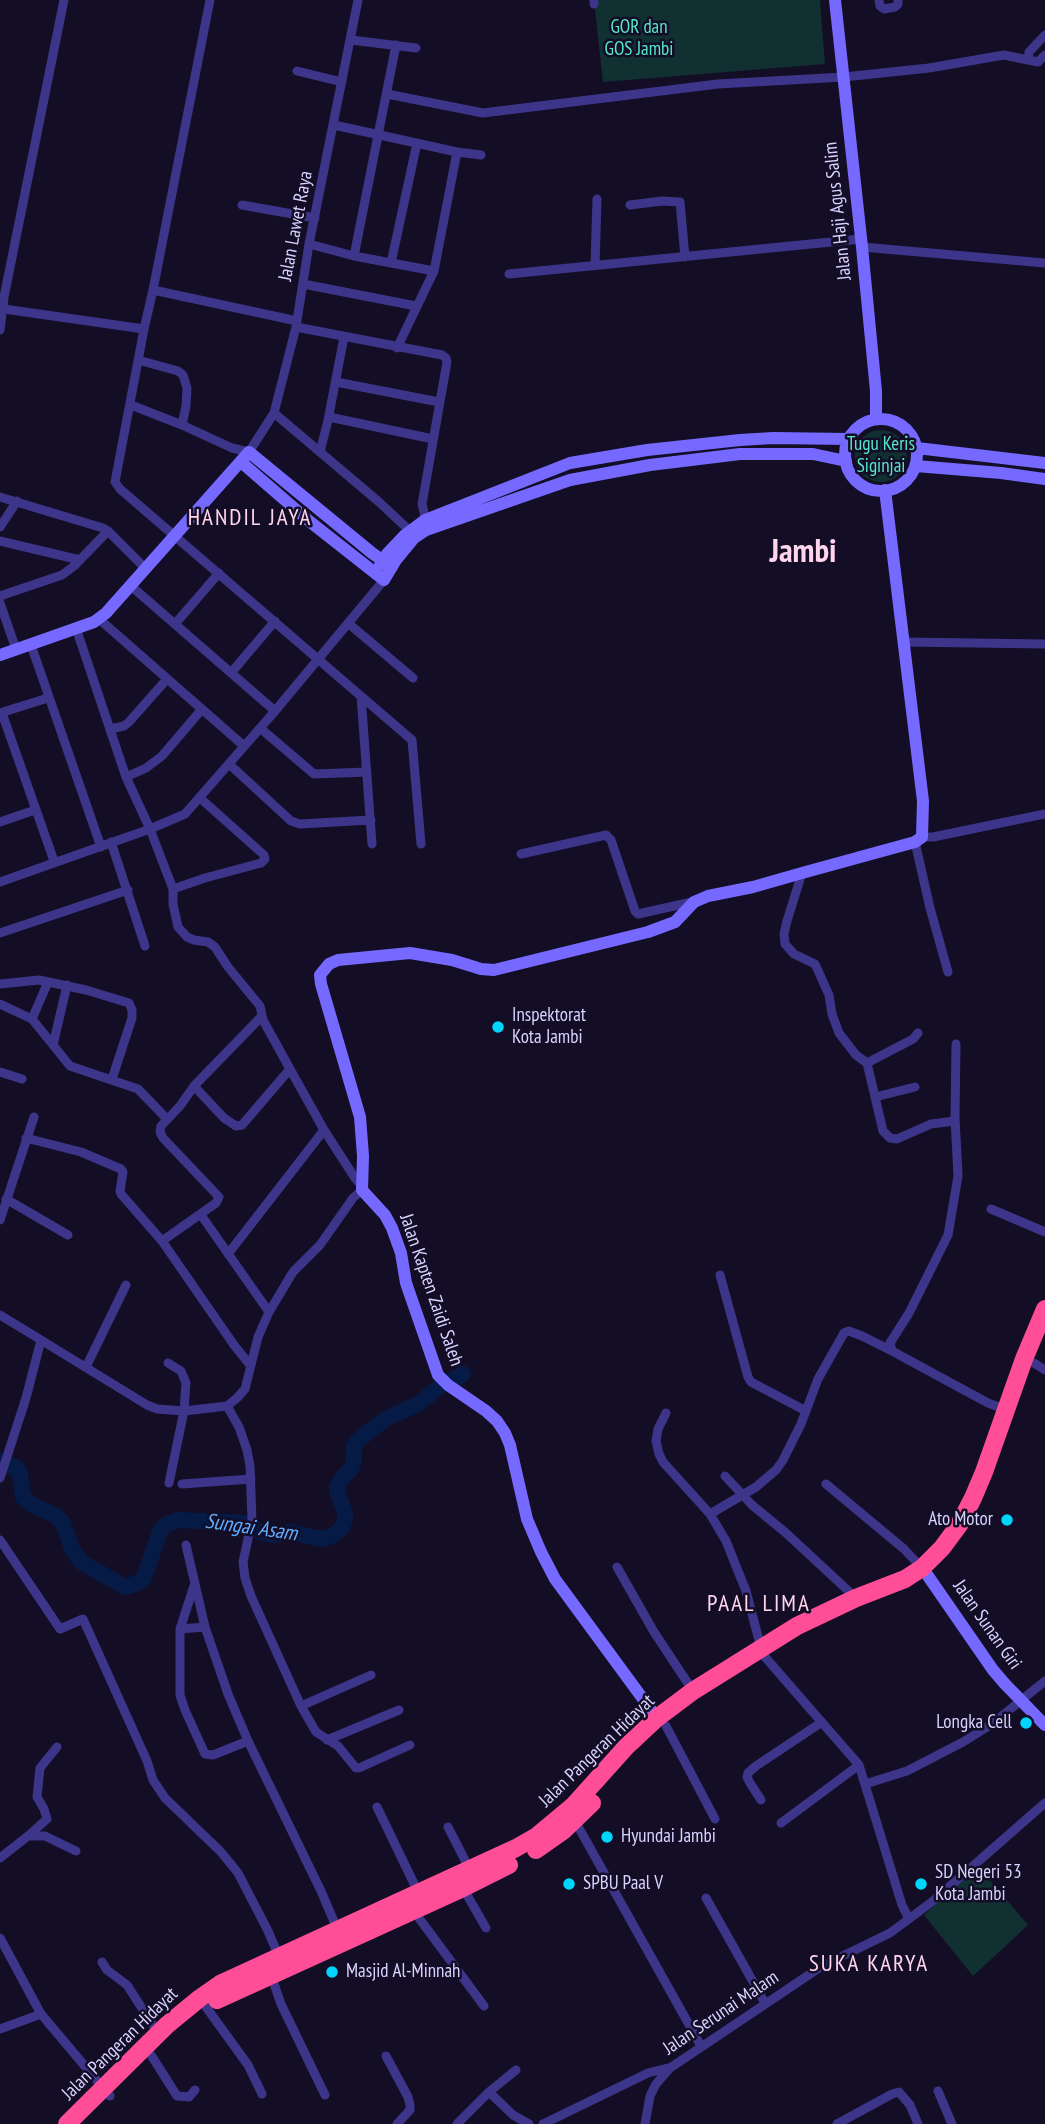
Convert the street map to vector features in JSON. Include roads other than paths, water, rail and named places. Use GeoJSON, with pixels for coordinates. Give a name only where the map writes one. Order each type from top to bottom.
{"type":"FeatureCollection","features":[{"type":"Feature","properties":{"kind":"highway","name":"Jalan Pangeran Hidayat"},"geometry":{"type":"LineString","coordinates":[[416,1902],[463,1888],[565,1824],[633,1757],[661,1722],[693,1691],[763,1653],[912,1587],[959,1525],[984,1472],[1007,1410],[1034,1364],[1045,1309]]}},
{"type":"Feature","properties":{"kind":"highway","name":"Jalan Pangeran Hidayat"},"geometry":{"type":"LineString","coordinates":[[661,1722],[727,1681],[797,1626],[856,1598],[925,1572],[949,1554],[968,1529],[996,1473],[1045,1337]]}},
{"type":"Feature","properties":{"kind":"highway","name":"Jalan Pangeran Hidayat"},"geometry":{"type":"LineString","coordinates":[[67,2124],[206,2007],[223,1996],[271,1975],[340,1937],[416,1902],[470,1870],[519,1853]]}},
{"type":"Feature","properties":{"kind":"highway","name":"Jalan Pangeran Hidayat"},"geometry":{"type":"LineString","coordinates":[[82,2124],[158,2033],[200,1998],[220,1984],[279,1957],[340,1937]]}},
{"type":"Feature","properties":{"kind":"street"},"geometry":{"type":"LineString","coordinates":[[0,330],[4,309],[2,296],[64,0]]}},
{"type":"Feature","properties":{"kind":"street"},"geometry":{"type":"LineString","coordinates":[[210,0],[116,482],[120,489],[412,740],[421,844]]}},
{"type":"Feature","properties":{"kind":"street","name":"Jalan Lawet Raya"},"geometry":{"type":"LineString","coordinates":[[245,457],[274,412],[296,324],[309,244],[359,0]]}},
{"type":"Feature","properties":{"kind":"street","name":"Jalan Haji Agus Salim"},"geometry":{"type":"LineString","coordinates":[[835,0],[862,243],[876,391],[876,419]]}},
{"type":"Feature","properties":{"kind":"street"},"geometry":{"type":"LineString","coordinates":[[879,0],[884,9],[895,8],[898,0]]}},
{"type":"Feature","properties":{"kind":"street"},"geometry":{"type":"LineString","coordinates":[[1028,60],[1029,52],[1045,35]]}},
{"type":"Feature","properties":{"kind":"street"},"geometry":{"type":"LineString","coordinates":[[351,40],[416,48]]}},
{"type":"Feature","properties":{"kind":"street"},"geometry":{"type":"LineString","coordinates":[[354,256],[396,45]]}},
{"type":"Feature","properties":{"kind":"street"},"geometry":{"type":"LineString","coordinates":[[387,94],[483,113],[718,84],[844,78],[929,68],[1004,55],[1038,62],[1045,55]]}},
{"type":"Feature","properties":{"kind":"street"},"geometry":{"type":"LineString","coordinates":[[297,71],[342,82]]}},
{"type":"Feature","properties":{"kind":"street"},"geometry":{"type":"LineString","coordinates":[[334,125],[481,155]]}},
{"type":"Feature","properties":{"kind":"street"},"geometry":{"type":"LineString","coordinates":[[391,263],[417,143]]}},
{"type":"Feature","properties":{"kind":"street"},"geometry":{"type":"LineString","coordinates":[[397,348],[434,271],[457,152]]}},
{"type":"Feature","properties":{"kind":"street"},"geometry":{"type":"LineString","coordinates":[[595,265],[597,198]]}},
{"type":"Feature","properties":{"kind":"street"},"geometry":{"type":"LineString","coordinates":[[630,205],[680,202],[685,257]]}},
{"type":"Feature","properties":{"kind":"street"},"geometry":{"type":"LineString","coordinates":[[243,205],[315,218]]}},
{"type":"Feature","properties":{"kind":"street"},"geometry":{"type":"LineString","coordinates":[[509,274],[862,243],[1045,263]]}},
{"type":"Feature","properties":{"kind":"street"},"geometry":{"type":"LineString","coordinates":[[309,244],[354,256],[434,271]]}},
{"type":"Feature","properties":{"kind":"street"},"geometry":{"type":"LineString","coordinates":[[303,284],[416,306]]}},
{"type":"Feature","properties":{"kind":"street"},"geometry":{"type":"LineString","coordinates":[[153,290],[344,337],[442,355],[446,358],[422,504],[428,524]]}},
{"type":"Feature","properties":{"kind":"street"},"geometry":{"type":"LineString","coordinates":[[4,309],[144,329]]}},
{"type":"Feature","properties":{"kind":"street"},"geometry":{"type":"LineString","coordinates":[[320,452],[344,337]]}},
{"type":"Feature","properties":{"kind":"street"},"geometry":{"type":"LineString","coordinates":[[138,360],[178,371],[183,375],[187,388],[182,425]]}},
{"type":"Feature","properties":{"kind":"street"},"geometry":{"type":"LineString","coordinates":[[336,382],[439,402]]}},
{"type":"Feature","properties":{"kind":"street"},"geometry":{"type":"LineString","coordinates":[[131,405],[232,448],[387,564]]}},
{"type":"Feature","properties":{"kind":"street"},"geometry":{"type":"LineString","coordinates":[[274,412],[410,531]]}},
{"type":"Feature","properties":{"kind":"street"},"geometry":{"type":"LineString","coordinates":[[329,417],[433,439]]}},
{"type":"Feature","properties":{"kind":"street"},"geometry":{"type":"LineString","coordinates":[[876,419],[897,422],[913,437],[917,448],[916,466],[903,484],[886,490],[874,490],[864,486],[849,472],[845,451],[848,439],[864,423],[876,419]]}},
{"type":"Feature","properties":{"kind":"street"},"geometry":{"type":"LineString","coordinates":[[453,515],[570,463],[647,450],[740,440],[848,439]]}},
{"type":"Feature","properties":{"kind":"street"},"geometry":{"type":"LineString","coordinates":[[917,448],[1045,463]]}},
{"type":"Feature","properties":{"kind":"street"},"geometry":{"type":"LineString","coordinates":[[0,881],[101,847],[185,814],[375,590],[387,564],[410,531],[453,515],[570,480],[650,465],[740,454],[773,453],[813,454],[846,461]]}},
{"type":"Feature","properties":{"kind":"street"},"geometry":{"type":"LineString","coordinates":[[0,654],[99,619],[245,457]]}},
{"type":"Feature","properties":{"kind":"street"},"geometry":{"type":"LineString","coordinates":[[245,457],[309,521],[380,577]]}},
{"type":"Feature","properties":{"kind":"street"},"geometry":{"type":"LineString","coordinates":[[916,466],[1045,479]]}},
{"type":"Feature","properties":{"kind":"street"},"geometry":{"type":"LineString","coordinates":[[886,490],[924,811],[919,840],[930,908],[947,972]]}},
{"type":"Feature","properties":{"kind":"street"},"geometry":{"type":"LineString","coordinates":[[0,497],[103,528],[146,569]]}},
{"type":"Feature","properties":{"kind":"street"},"geometry":{"type":"LineString","coordinates":[[0,527],[17,501]]}},
{"type":"Feature","properties":{"kind":"street"},"geometry":{"type":"LineString","coordinates":[[309,521],[318,510]]}},
{"type":"Feature","properties":{"kind":"street"},"geometry":{"type":"LineString","coordinates":[[387,564],[428,524]]}},
{"type":"Feature","properties":{"kind":"street"},"geometry":{"type":"LineString","coordinates":[[0,596],[62,575],[108,531]]}},
{"type":"Feature","properties":{"kind":"street"},"geometry":{"type":"LineString","coordinates":[[0,541],[80,559]]}},
{"type":"Feature","properties":{"kind":"street"},"geometry":{"type":"LineString","coordinates":[[175,624],[219,573]]}},
{"type":"Feature","properties":{"kind":"street"},"geometry":{"type":"LineString","coordinates":[[131,586],[275,711]]}},
{"type":"Feature","properties":{"kind":"street"},"geometry":{"type":"LineString","coordinates":[[0,603],[16,649]]}},
{"type":"Feature","properties":{"kind":"street"},"geometry":{"type":"LineString","coordinates":[[99,619],[244,746]]}},
{"type":"Feature","properties":{"kind":"street"},"geometry":{"type":"LineString","coordinates":[[231,673],[275,621]]}},
{"type":"Feature","properties":{"kind":"street"},"geometry":{"type":"LineString","coordinates":[[348,623],[413,678]]}},
{"type":"Feature","properties":{"kind":"street"},"geometry":{"type":"LineString","coordinates":[[76,628],[127,776],[173,889],[178,927],[183,934],[194,940],[208,942],[215,947],[260,1006],[262,1016],[324,1130],[362,1187]]}},
{"type":"Feature","properties":{"kind":"street"},"geometry":{"type":"LineString","coordinates":[[904,642],[1045,644]]}},
{"type":"Feature","properties":{"kind":"street"},"geometry":{"type":"LineString","coordinates":[[31,645],[101,847]]}},
{"type":"Feature","properties":{"kind":"street"},"geometry":{"type":"LineString","coordinates":[[110,729],[129,722],[167,679]]}},
{"type":"Feature","properties":{"kind":"street"},"geometry":{"type":"LineString","coordinates":[[361,696],[372,844]]}},
{"type":"Feature","properties":{"kind":"street"},"geometry":{"type":"LineString","coordinates":[[48,698],[1,713],[54,861]]}},
{"type":"Feature","properties":{"kind":"street"},"geometry":{"type":"LineString","coordinates":[[127,776],[153,764],[202,709]]}},
{"type":"Feature","properties":{"kind":"street"},"geometry":{"type":"LineString","coordinates":[[260,728],[314,774],[367,772]]}},
{"type":"Feature","properties":{"kind":"street"},"geometry":{"type":"LineString","coordinates":[[229,764],[292,821],[300,824],[371,820]]}},
{"type":"Feature","properties":{"kind":"street"},"geometry":{"type":"LineString","coordinates":[[173,889],[261,863],[265,859],[264,855],[200,798]]}},
{"type":"Feature","properties":{"kind":"street"},"geometry":{"type":"LineString","coordinates":[[0,822],[35,810]]}},
{"type":"Feature","properties":{"kind":"street"},"geometry":{"type":"LineString","coordinates":[[521,854],[606,835],[611,840],[638,914],[753,887],[919,840],[1045,814]]}},
{"type":"Feature","properties":{"kind":"street"},"geometry":{"type":"LineString","coordinates":[[111,842],[145,946]]}},
{"type":"Feature","properties":{"kind":"street"},"geometry":{"type":"LineString","coordinates":[[802,873],[787,921],[785,944],[794,954],[815,964],[829,995],[839,1033],[856,1055],[867,1063],[883,1131],[890,1138],[897,1139],[931,1124],[955,1121]]}},
{"type":"Feature","properties":{"kind":"street"},"geometry":{"type":"LineString","coordinates":[[0,933],[128,890]]}},
{"type":"Feature","properties":{"kind":"street"},"geometry":{"type":"LineString","coordinates":[[0,1314],[147,1405],[157,1409],[184,1411],[227,1406],[245,1389],[258,1337],[269,1312],[293,1272],[320,1245],[362,1187],[360,1117],[321,984],[320,975],[323,969],[338,960],[410,953],[494,970],[648,932],[675,922],[694,902]]}},
{"type":"Feature","properties":{"kind":"street"},"geometry":{"type":"LineString","coordinates":[[0,984],[32,980],[48,982],[129,1003],[132,1007],[132,1018],[111,1079]]}},
{"type":"Feature","properties":{"kind":"street"},"geometry":{"type":"LineString","coordinates":[[32,1019],[48,982]]}},
{"type":"Feature","properties":{"kind":"street"},"geometry":{"type":"LineString","coordinates":[[53,1045],[66,985]]}},
{"type":"Feature","properties":{"kind":"street"},"geometry":{"type":"LineString","coordinates":[[0,1004],[32,1019],[70,1066],[138,1089],[167,1119]]}},
{"type":"Feature","properties":{"kind":"street"},"geometry":{"type":"LineString","coordinates":[[162,1241],[201,1215],[216,1203],[219,1197],[163,1138],[161,1126],[194,1086],[262,1016]]}},
{"type":"Feature","properties":{"kind":"street"},"geometry":{"type":"LineString","coordinates":[[867,1063],[913,1039],[918,1033]]}},
{"type":"Feature","properties":{"kind":"street"},"geometry":{"type":"LineString","coordinates":[[892,1351],[890,1343],[948,1235],[958,1176],[955,1121],[956,1044]]}},
{"type":"Feature","properties":{"kind":"street"},"geometry":{"type":"LineString","coordinates":[[194,1086],[224,1118],[236,1126],[242,1125],[290,1069]]}},
{"type":"Feature","properties":{"kind":"street"},"geometry":{"type":"LineString","coordinates":[[0,1072],[22,1079]]}},
{"type":"Feature","properties":{"kind":"street"},"geometry":{"type":"LineString","coordinates":[[875,1097],[915,1087]]}},
{"type":"Feature","properties":{"kind":"street"},"geometry":{"type":"LineString","coordinates":[[0,1220],[34,1117]]}},
{"type":"Feature","properties":{"kind":"street"},"geometry":{"type":"LineString","coordinates":[[228,1254],[324,1130]]}},
{"type":"Feature","properties":{"kind":"street"},"geometry":{"type":"LineString","coordinates":[[26,1138],[81,1152],[121,1169],[123,1176],[120,1191],[162,1241],[250,1365]]}},
{"type":"Feature","properties":{"kind":"street","name":"Jalan Kapten Zaidi Saleh"},"geometry":{"type":"LineString","coordinates":[[362,1187],[392,1228],[401,1253],[406,1283],[438,1375],[447,1385],[486,1411],[505,1433],[525,1512],[555,1579],[661,1722]]}},
{"type":"Feature","properties":{"kind":"street"},"geometry":{"type":"LineString","coordinates":[[6,1199],[68,1235]]}},
{"type":"Feature","properties":{"kind":"street"},"geometry":{"type":"LineString","coordinates":[[991,1209],[1045,1232]]}},
{"type":"Feature","properties":{"kind":"street"},"geometry":{"type":"LineString","coordinates":[[201,1215],[269,1312]]}},
{"type":"Feature","properties":{"kind":"street"},"geometry":{"type":"LineString","coordinates":[[720,1275],[751,1382],[806,1411]]}},
{"type":"Feature","properties":{"kind":"street"},"geometry":{"type":"LineString","coordinates":[[86,1367],[126,1285]]}},
{"type":"Feature","properties":{"kind":"street"},"geometry":{"type":"LineString","coordinates":[[710,1514],[756,1487],[776,1470],[790,1448],[818,1378],[844,1333],[849,1331],[988,1403],[1007,1410]]}},
{"type":"Feature","properties":{"kind":"street"},"geometry":{"type":"LineString","coordinates":[[1,1476],[26,1398],[41,1339]]}},
{"type":"Feature","properties":{"kind":"street"},"geometry":{"type":"LineString","coordinates":[[168,1363],[185,1377],[184,1411],[169,1483]]}},
{"type":"Feature","properties":{"kind":"street"},"geometry":{"type":"LineString","coordinates":[[227,1406],[239,1427],[247,1450],[251,1479],[252,1520],[243,1562],[245,1578],[301,1706],[316,1732],[338,1746],[356,1768],[410,1745]]}},
{"type":"Feature","properties":{"kind":"street"},"geometry":{"type":"LineString","coordinates":[[666,1413],[658,1429],[656,1441],[659,1454],[663,1462],[710,1514],[737,1566],[763,1653],[859,1765],[902,1905],[909,1919]]}},
{"type":"Feature","properties":{"kind":"street"},"geometry":{"type":"LineString","coordinates":[[725,1476],[752,1505],[856,1598]]}},
{"type":"Feature","properties":{"kind":"street"},"geometry":{"type":"LineString","coordinates":[[182,1484],[251,1479]]}},
{"type":"Feature","properties":{"kind":"street"},"geometry":{"type":"LineString","coordinates":[[826,1484],[904,1549],[925,1572]]}},
{"type":"Feature","properties":{"kind":"street"},"geometry":{"type":"LineString","coordinates":[[0,1540],[60,1629],[83,1619],[153,1780],[165,1798],[221,1852],[238,1873],[279,1957]]}},
{"type":"Feature","properties":{"kind":"street"},"geometry":{"type":"LineString","coordinates":[[186,1545],[205,1627],[228,1694],[340,1937]]}},
{"type":"Feature","properties":{"kind":"street"},"geometry":{"type":"LineString","coordinates":[[617,1567],[654,1632],[693,1691]]}},
{"type":"Feature","properties":{"kind":"street","name":"Jalan Sunan Giri"},"geometry":{"type":"LineString","coordinates":[[925,1572],[993,1670],[1045,1725]]}},
{"type":"Feature","properties":{"kind":"street"},"geometry":{"type":"LineString","coordinates":[[195,1584],[180,1629],[180,1695],[205,1754],[213,1755],[248,1741]]}},
{"type":"Feature","properties":{"kind":"street"},"geometry":{"type":"LineString","coordinates":[[180,1629],[205,1627]]}},
{"type":"Feature","properties":{"kind":"street"},"geometry":{"type":"LineString","coordinates":[[301,1706],[371,1675]]}},
{"type":"Feature","properties":{"kind":"street"},"geometry":{"type":"LineString","coordinates":[[865,1784],[930,1761],[979,1733],[1045,1681]]}},
{"type":"Feature","properties":{"kind":"street"},"geometry":{"type":"LineString","coordinates":[[327,1740],[399,1710]]}},
{"type":"Feature","properties":{"kind":"street"},"geometry":{"type":"LineString","coordinates":[[661,1722],[715,1819]]}},
{"type":"Feature","properties":{"kind":"street"},"geometry":{"type":"LineString","coordinates":[[761,1800],[747,1777],[748,1773],[822,1722]]}},
{"type":"Feature","properties":{"kind":"street"},"geometry":{"type":"LineString","coordinates":[[0,1858],[47,1819],[37,1797],[40,1768],[57,1747]]}},
{"type":"Feature","properties":{"kind":"street"},"geometry":{"type":"LineString","coordinates":[[781,1823],[859,1765]]}},
{"type":"Feature","properties":{"kind":"street","name":"Jalan Serunai Malam"},"geometry":{"type":"LineString","coordinates":[[645,2124],[650,2096],[670,2068],[822,1966],[890,1933],[933,1901],[1045,1803]]}},
{"type":"Feature","properties":{"kind":"street"},"geometry":{"type":"LineString","coordinates":[[377,1807],[416,1902],[484,2006]]}},
{"type":"Feature","properties":{"kind":"street"},"geometry":{"type":"LineString","coordinates":[[565,1824],[701,2046]]}},
{"type":"Feature","properties":{"kind":"street"},"geometry":{"type":"LineString","coordinates":[[448,1827],[470,1870]]}},
{"type":"Feature","properties":{"kind":"street"},"geometry":{"type":"LineString","coordinates":[[28,1836],[45,1836],[76,1851]]}},
{"type":"Feature","properties":{"kind":"street"},"geometry":{"type":"LineString","coordinates":[[463,1888],[486,1928]]}},
{"type":"Feature","properties":{"kind":"street"},"geometry":{"type":"LineString","coordinates":[[706,1898],[765,2003]]}},
{"type":"Feature","properties":{"kind":"street"},"geometry":{"type":"LineString","coordinates":[[0,1938],[41,2014],[106,2092]]}},
{"type":"Feature","properties":{"kind":"street"},"geometry":{"type":"LineString","coordinates":[[102,1962],[107,1970],[127,1985],[158,2033]]}},
{"type":"Feature","properties":{"kind":"street"},"geometry":{"type":"LineString","coordinates":[[271,1975],[281,2004],[324,2095]]}},
{"type":"Feature","properties":{"kind":"street"},"geometry":{"type":"LineString","coordinates":[[206,2007],[248,2065],[262,2094]]}},
{"type":"Feature","properties":{"kind":"street"},"geometry":{"type":"LineString","coordinates":[[0,2028],[41,2014]]}},
{"type":"Feature","properties":{"kind":"street"},"geometry":{"type":"LineString","coordinates":[[151,2055],[177,2096],[189,2097],[195,2090]]}},
{"type":"Feature","properties":{"kind":"street"},"geometry":{"type":"LineString","coordinates":[[386,2056],[410,2105],[407,2115],[397,2124]]}},
{"type":"Feature","properties":{"kind":"street"},"geometry":{"type":"LineString","coordinates":[[543,2124],[648,2073],[670,2068]]}},
{"type":"Feature","properties":{"kind":"street"},"geometry":{"type":"LineString","coordinates":[[457,2124],[516,2070]]}},
{"type":"Feature","properties":{"kind":"street"},"geometry":{"type":"LineString","coordinates":[[938,2091],[952,2124]]}},
{"type":"Feature","properties":{"kind":"street"},"geometry":{"type":"LineString","coordinates":[[489,2092],[513,2115],[529,2124]]}},
{"type":"Feature","properties":{"kind":"street"},"geometry":{"type":"LineString","coordinates":[[837,2124],[900,2092],[918,2124]]}},
{"type":"Feature","properties":{"kind":"waterway","name":"Sungai Asam"},"geometry":{"type":"LineString","coordinates":[[0,1461],[17,1468],[23,1497],[32,1505],[55,1515],[63,1523],[72,1549],[81,1562],[125,1587],[143,1580],[161,1529],[178,1520],[245,1523],[272,1535],[291,1532],[321,1539],[332,1536],[341,1529],[345,1520],[337,1487],[351,1469],[357,1441],[387,1418],[416,1405],[463,1374]]}},
{"type":"Feature","properties":{"kind":"place","name":"Inspektorat Kota Jambi"},"geometry":{"type":"Point","coordinates":[498,1027]}},
{"type":"Feature","properties":{"kind":"place","name":"Ato Motor"},"geometry":{"type":"Point","coordinates":[1007,1520]}},
{"type":"Feature","properties":{"kind":"place","name":"Longka Cell"},"geometry":{"type":"Point","coordinates":[1026,1723]}},
{"type":"Feature","properties":{"kind":"place","name":"Hyundai Jambi"},"geometry":{"type":"Point","coordinates":[607,1837]}},
{"type":"Feature","properties":{"kind":"place","name":"SPBU Paal V"},"geometry":{"type":"Point","coordinates":[569,1884]}},
{"type":"Feature","properties":{"kind":"place","name":"SD Negeri 53 Kota Jambi"},"geometry":{"type":"Point","coordinates":[921,1884]}},
{"type":"Feature","properties":{"kind":"place","name":"Masjid Al-Minnah"},"geometry":{"type":"Point","coordinates":[332,1972]}},
{"type":"Feature","properties":{"kind":"district","name":"HANDIL JAYA"},"geometry":{"type":"Point","coordinates":[250,518]}},
{"type":"Feature","properties":{"kind":"district","name":"Jambi"},"geometry":{"type":"Point","coordinates":[803,553]}},
{"type":"Feature","properties":{"kind":"district","name":"PAAL LIMA"},"geometry":{"type":"Point","coordinates":[759,1604]}},
{"type":"Feature","properties":{"kind":"district","name":"SUKA KARYA"},"geometry":{"type":"Point","coordinates":[869,1964]}},
{"type":"Feature","properties":{"kind":"park label","name":"GOR dan GOS Jambi"},"geometry":{"type":"Point","coordinates":[639,39]}},
{"type":"Feature","properties":{"kind":"park label","name":"Tugu Keris Siginjai"},"geometry":{"type":"Point","coordinates":[881,456]}}]}
